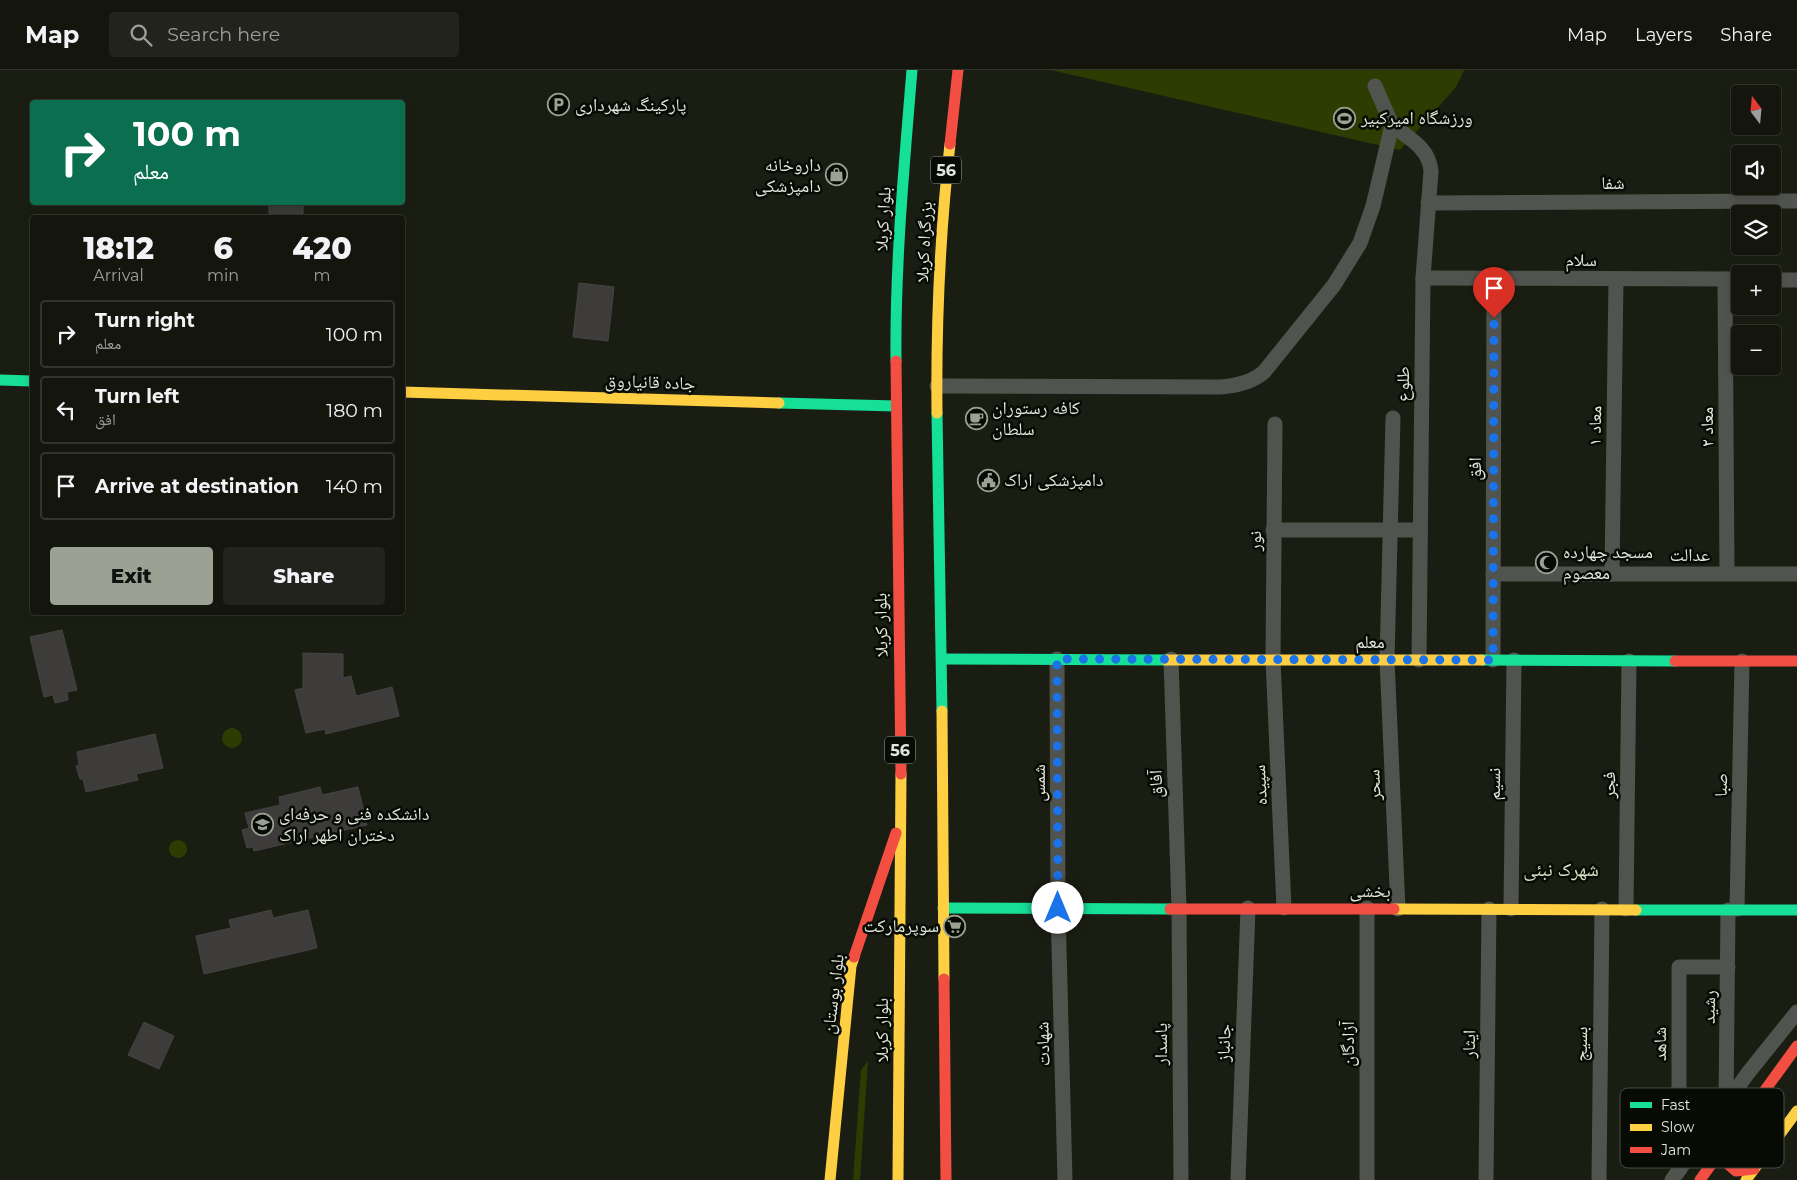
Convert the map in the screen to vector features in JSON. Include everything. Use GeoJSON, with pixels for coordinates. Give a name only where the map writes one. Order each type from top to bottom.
{"type":"FeatureCollection","features":[{"type":"Feature","properties":{"kind":"main road","name":"بلوار کربلا"},"geometry":{"type":"LineString","coordinates":[[898,1180],[901,819],[896,406],[898,258],[912,70]]}},
{"type":"Feature","properties":{"kind":"main road","name":"بزرگراه کربلا"},"geometry":{"type":"LineString","coordinates":[[937,386],[944,197],[958,70]]}},
{"type":"Feature","properties":{"kind":"main road"},"geometry":{"type":"LineString","coordinates":[[0,380],[30,381]]}},
{"type":"Feature","properties":{"kind":"main road","name":"56"},"geometry":{"type":"LineString","coordinates":[[937,386],[942,659],[946,1180]]}},
{"type":"Feature","properties":{"kind":"main road","name":"جاده قانیاروق"},"geometry":{"type":"LineString","coordinates":[[405,392],[896,406]]}},
{"type":"Feature","properties":{"kind":"main road","name":"معلم"},"geometry":{"type":"LineString","coordinates":[[942,659],[1797,661]]}},
{"type":"Feature","properties":{"kind":"main road","name":"بلوار بوستان"},"geometry":{"type":"LineString","coordinates":[[830,1180],[851,966],[901,819]]}},
{"type":"Feature","properties":{"kind":"main road","name":"بخشی"},"geometry":{"type":"LineString","coordinates":[[943,908],[1797,910]]}},
{"type":"Feature","properties":{"kind":"main road"},"geometry":{"type":"LineString","coordinates":[[1766,1088],[1797,1046]]}},
{"type":"Feature","properties":{"kind":"main road"},"geometry":{"type":"LineString","coordinates":[[1784,1129],[1797,1111]]}},
{"type":"Feature","properties":{"kind":"main road"},"geometry":{"type":"LineString","coordinates":[[1700,1180],[1708,1168]]}},
{"type":"Feature","properties":{"kind":"main road"},"geometry":{"type":"LineString","coordinates":[[1733,1168],[1736,1171],[1754,1169]]}},
{"type":"Feature","properties":{"kind":"main road"},"geometry":{"type":"LineString","coordinates":[[1746,1180],[1754,1169]]}},
{"type":"Feature","properties":{"kind":"street"},"geometry":{"type":"LineString","coordinates":[[937,386],[1235,386],[1259,376],[1334,285],[1360,244],[1373,206],[1392,125],[1375,86]]}},
{"type":"Feature","properties":{"kind":"street","name":"طلوع"},"geometry":{"type":"LineString","coordinates":[[1392,125],[1426,152],[1430,161],[1431,171],[1423,278],[1419,660]]}},
{"type":"Feature","properties":{"kind":"street","name":"شفا"},"geometry":{"type":"LineString","coordinates":[[1428,203],[1797,201]]}},
{"type":"Feature","properties":{"kind":"street","name":"سلام"},"geometry":{"type":"LineString","coordinates":[[1423,278],[1731,279]]}},
{"type":"Feature","properties":{"kind":"street","name":"افق"},"geometry":{"type":"LineString","coordinates":[[1493,660],[1494,278]]}},
{"type":"Feature","properties":{"kind":"street","name":"معاد ۱"},"geometry":{"type":"LineString","coordinates":[[1612,574],[1616,279]]}},
{"type":"Feature","properties":{"kind":"street"},"geometry":{"type":"LineString","coordinates":[[1781,280],[1797,280]]}},
{"type":"Feature","properties":{"kind":"street","name":"معاد ۲"},"geometry":{"type":"LineString","coordinates":[[1727,574],[1732,315]]}},
{"type":"Feature","properties":{"kind":"street","name":"سحر"},"geometry":{"type":"LineString","coordinates":[[1393,418],[1387,660],[1398,909]]}},
{"type":"Feature","properties":{"kind":"street","name":"نور"},"geometry":{"type":"LineString","coordinates":[[1273,660],[1275,424]]}},
{"type":"Feature","properties":{"kind":"street"},"geometry":{"type":"LineString","coordinates":[[1274,530],[1420,530]]}},
{"type":"Feature","properties":{"kind":"street","name":"عدالت"},"geometry":{"type":"LineString","coordinates":[[1493,574],[1797,574]]}},
{"type":"Feature","properties":{"kind":"street","name":"شمس"},"geometry":{"type":"LineString","coordinates":[[1057,659],[1058,908]]}},
{"type":"Feature","properties":{"kind":"street","name":"آفاق"},"geometry":{"type":"LineString","coordinates":[[1171,659],[1179,908]]}},
{"type":"Feature","properties":{"kind":"street","name":"سپیده"},"geometry":{"type":"LineString","coordinates":[[1273,660],[1284,908]]}},
{"type":"Feature","properties":{"kind":"street","name":"نسیم"},"geometry":{"type":"LineString","coordinates":[[1512,909],[1514,660]]}},
{"type":"Feature","properties":{"kind":"street","name":"فجر"},"geometry":{"type":"LineString","coordinates":[[1626,909],[1629,661]]}},
{"type":"Feature","properties":{"kind":"street","name":"صبا"},"geometry":{"type":"LineString","coordinates":[[1733,910],[1742,661]]}},
{"type":"Feature","properties":{"kind":"street","name":"شهادت"},"geometry":{"type":"LineString","coordinates":[[1058,908],[1065,1180]]}},
{"type":"Feature","properties":{"kind":"street","name":"پاسدار"},"geometry":{"type":"LineString","coordinates":[[1179,908],[1181,1180]]}},
{"type":"Feature","properties":{"kind":"street","name":"جانباز"},"geometry":{"type":"LineString","coordinates":[[1238,1180],[1248,908]]}},
{"type":"Feature","properties":{"kind":"street","name":"آزادگان"},"geometry":{"type":"LineString","coordinates":[[1367,908],[1367,1180]]}},
{"type":"Feature","properties":{"kind":"street","name":"ایثار"},"geometry":{"type":"LineString","coordinates":[[1486,1180],[1489,909]]}},
{"type":"Feature","properties":{"kind":"street","name":"بسیج"},"geometry":{"type":"LineString","coordinates":[[1599,1180],[1602,909]]}},
{"type":"Feature","properties":{"kind":"street","name":"رشید"},"geometry":{"type":"LineString","coordinates":[[1726,1088],[1728,967],[1733,910]]}},
{"type":"Feature","properties":{"kind":"street","name":"شاهد"},"geometry":{"type":"LineString","coordinates":[[1677,1088],[1679,967],[1728,967]]}},
{"type":"Feature","properties":{"kind":"street"},"geometry":{"type":"LineString","coordinates":[[1737,1088],[1797,1012]]}},
{"type":"Feature","properties":{"kind":"green space","name":"ورزشگاه امیرکبیر"},"geometry":{"type":"Polygon","coordinates":[[[1051,70],[1464,70],[1456,87],[1400,150],[1051,70]]]}},
{"type":"Feature","properties":{"kind":"green space"},"geometry":{"type":"Polygon","coordinates":[[[232,728],[239,731],[242,738],[239,745],[232,748],[225,745],[222,738],[225,731],[232,728]]]}},
{"type":"Feature","properties":{"kind":"green space"},"geometry":{"type":"Polygon","coordinates":[[[174,840],[182,840],[187,845],[185,856],[174,858],[169,853],[169,845],[174,840]]]}},
{"type":"Feature","properties":{"kind":"green space"},"geometry":{"type":"Polygon","coordinates":[[[868,1061],[860,1180],[853,1180],[861,1070],[868,1061]]]}},
{"type":"Feature","properties":{"kind":"building"},"geometry":{"type":"Polygon","coordinates":[[[269,205],[303,205],[303,215],[269,215],[269,205]]]}},
{"type":"Feature","properties":{"kind":"building"},"geometry":{"type":"Polygon","coordinates":[[[579,283],[614,287],[608,341],[573,337],[579,283]]]}},
{"type":"Feature","properties":{"kind":"building"},"geometry":{"type":"Polygon","coordinates":[[[62,630],[77,690],[67,692],[68,700],[55,703],[53,695],[44,697],[30,637],[62,630]]]}},
{"type":"Feature","properties":{"kind":"building"},"geometry":{"type":"Polygon","coordinates":[[[303,653],[343,654],[343,678],[351,676],[356,696],[392,687],[399,716],[326,734],[325,729],[306,733],[295,690],[303,688],[303,653]]]}},
{"type":"Feature","properties":{"kind":"building"},"geometry":{"type":"Polygon","coordinates":[[[155,734],[163,768],[136,774],[138,780],[86,792],[83,779],[80,779],[76,766],[79,765],[77,752],[155,734]]]}},
{"type":"Feature","properties":{"kind":"building"},"geometry":{"type":"Polygon","coordinates":[[[320,787],[322,795],[358,787],[367,825],[254,851],[253,847],[247,848],[242,830],[249,828],[245,813],[280,805],[279,797],[320,787]]]}},
{"type":"Feature","properties":{"kind":"building"},"geometry":{"type":"Polygon","coordinates":[[[271,910],[273,918],[308,910],[317,948],[204,974],[196,936],[231,928],[229,920],[271,910]]]}},
{"type":"Feature","properties":{"kind":"building"},"geometry":{"type":"Polygon","coordinates":[[[144,1022],[174,1036],[159,1069],[128,1055],[144,1022]]]}},
{"type":"Feature","properties":{"kind":"traffic: fast"},"geometry":{"type":"LineString","coordinates":[[896,361],[903,179],[912,70]]}},
{"type":"Feature","properties":{"kind":"traffic: fast"},"geometry":{"type":"LineString","coordinates":[[0,380],[30,381]]}},
{"type":"Feature","properties":{"kind":"traffic: fast"},"geometry":{"type":"LineString","coordinates":[[779,403],[896,406]]}},
{"type":"Feature","properties":{"kind":"traffic: fast"},"geometry":{"type":"LineString","coordinates":[[937,413],[942,711]]}},
{"type":"Feature","properties":{"kind":"traffic: fast"},"geometry":{"type":"LineString","coordinates":[[942,659],[1166,660]]}},
{"type":"Feature","properties":{"kind":"traffic: fast"},"geometry":{"type":"LineString","coordinates":[[1482,660],[1675,661]]}},
{"type":"Feature","properties":{"kind":"traffic: fast"},"geometry":{"type":"LineString","coordinates":[[943,908],[1170,909]]}},
{"type":"Feature","properties":{"kind":"traffic: fast"},"geometry":{"type":"LineString","coordinates":[[1636,910],[1797,910]]}},
{"type":"Feature","properties":{"kind":"traffic: slow"},"geometry":{"type":"LineString","coordinates":[[937,413],[939,278],[950,144]]}},
{"type":"Feature","properties":{"kind":"traffic: slow"},"geometry":{"type":"LineString","coordinates":[[405,392],[779,403]]}},
{"type":"Feature","properties":{"kind":"traffic: slow"},"geometry":{"type":"LineString","coordinates":[[1166,660],[1482,660]]}},
{"type":"Feature","properties":{"kind":"traffic: slow"},"geometry":{"type":"LineString","coordinates":[[942,711],[944,979]]}},
{"type":"Feature","properties":{"kind":"traffic: slow"},"geometry":{"type":"LineString","coordinates":[[898,1180],[901,774]]}},
{"type":"Feature","properties":{"kind":"traffic: slow"},"geometry":{"type":"LineString","coordinates":[[1394,909],[1636,910]]}},
{"type":"Feature","properties":{"kind":"traffic: slow"},"geometry":{"type":"LineString","coordinates":[[830,1180],[851,966],[854,957]]}},
{"type":"Feature","properties":{"kind":"traffic: slow"},"geometry":{"type":"LineString","coordinates":[[1784,1129],[1797,1111]]}},
{"type":"Feature","properties":{"kind":"traffic: slow"},"geometry":{"type":"LineString","coordinates":[[1746,1180],[1755,1168]]}},
{"type":"Feature","properties":{"kind":"traffic: jam"},"geometry":{"type":"LineString","coordinates":[[950,144],[958,70]]}},
{"type":"Feature","properties":{"kind":"traffic: jam"},"geometry":{"type":"LineString","coordinates":[[896,361],[901,774]]}},
{"type":"Feature","properties":{"kind":"traffic: jam"},"geometry":{"type":"LineString","coordinates":[[1675,661],[1797,661]]}},
{"type":"Feature","properties":{"kind":"traffic: jam"},"geometry":{"type":"LineString","coordinates":[[854,957],[896,833]]}},
{"type":"Feature","properties":{"kind":"traffic: jam"},"geometry":{"type":"LineString","coordinates":[[1170,909],[1394,909]]}},
{"type":"Feature","properties":{"kind":"traffic: jam"},"geometry":{"type":"LineString","coordinates":[[944,979],[946,1180]]}},
{"type":"Feature","properties":{"kind":"traffic: jam"},"geometry":{"type":"LineString","coordinates":[[1767,1088],[1797,1046]]}},
{"type":"Feature","properties":{"kind":"traffic: jam"},"geometry":{"type":"LineString","coordinates":[[1700,1180],[1709,1168]]}},
{"type":"Feature","properties":{"kind":"traffic: jam"},"geometry":{"type":"LineString","coordinates":[[1733,1168],[1736,1171],[1754,1169]]}},
{"type":"Feature","properties":{"kind":"place","name":"پارکینگ شهرداری"},"geometry":{"type":"Point","coordinates":[559,105]}},
{"type":"Feature","properties":{"kind":"place","name":"ورزشگاه امیرکبیر"},"geometry":{"type":"Point","coordinates":[1345,118]}},
{"type":"Feature","properties":{"kind":"place","name":"داروخانه دامپزشکی"},"geometry":{"type":"Point","coordinates":[837,175]}},
{"type":"Feature","properties":{"kind":"place","name":"کافه رستوران سلطان"},"geometry":{"type":"Point","coordinates":[976,418]}},
{"type":"Feature","properties":{"kind":"place","name":"دامپزشکی اراک"},"geometry":{"type":"Point","coordinates":[988,480]}},
{"type":"Feature","properties":{"kind":"place","name":"مسجد چهارده معصوم"},"geometry":{"type":"Point","coordinates":[1547,562]}},
{"type":"Feature","properties":{"kind":"place","name":"دانشکده فنی و حرفه‌ای دختران اطهر اراک"},"geometry":{"type":"Point","coordinates":[263,824]}},
{"type":"Feature","properties":{"kind":"place","name":"سوپرمارکت"},"geometry":{"type":"Point","coordinates":[955,926]}},
{"type":"Feature","properties":{"kind":"district","name":"شهرک نبئی"},"geometry":{"type":"Point","coordinates":[1561,869]}},
{"type":"Feature","properties":{"kind":"route"},"geometry":{"type":"LineString","coordinates":[[1058,908],[1057,659],[1493,660],[1494,318]]}}]}
